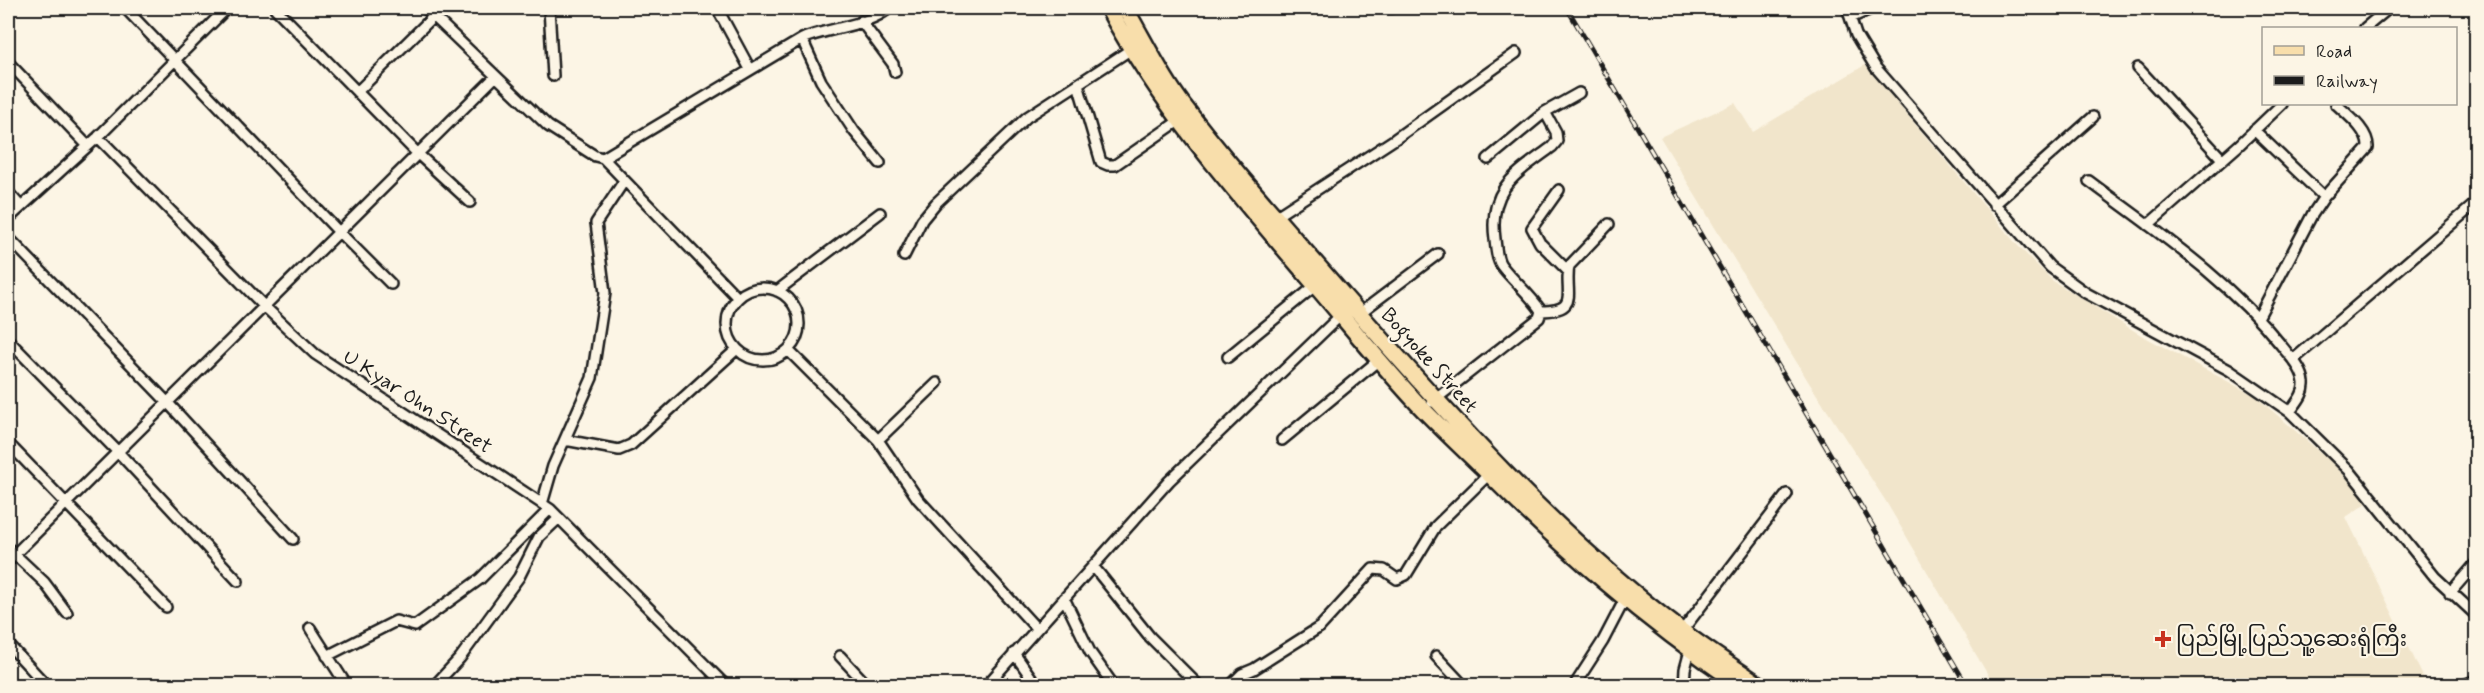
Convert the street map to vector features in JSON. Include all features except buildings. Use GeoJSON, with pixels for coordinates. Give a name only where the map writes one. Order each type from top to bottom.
{"type":"FeatureCollection","features":[{"type":"Feature","properties":{"kind":"main road","name":"Bogyoke Street"},"geometry":{"type":"LineString","coordinates":[[1108,8],[1130,50],[1180,120],[1240,197],[1341,315],[1380,359],[1554,520],[1627,594]]}},
{"type":"Feature","properties":{"kind":"main road","name":"Bogyoke Street"},"geometry":{"type":"LineString","coordinates":[[1125,8],[1182,104],[1238,175],[1360,314],[1430,404],[1489,474],[1548,533],[1742,686]]}},
{"type":"Feature","properties":{"kind":"main road","name":"Bogyoke Street"},"geometry":{"type":"LineString","coordinates":[[1685,640],[1761,686]]}},
{"type":"Feature","properties":{"kind":"street"},"geometry":{"type":"LineString","coordinates":[[125,8],[391,284]]}},
{"type":"Feature","properties":{"kind":"street"},"geometry":{"type":"LineString","coordinates":[[8,219],[98,137],[227,8]]}},
{"type":"Feature","properties":{"kind":"street"},"geometry":{"type":"LineString","coordinates":[[275,8],[418,154],[470,202]]}},
{"type":"Feature","properties":{"kind":"street"},"geometry":{"type":"LineString","coordinates":[[425,8],[548,126],[594,156],[603,158],[738,298]]}},
{"type":"Feature","properties":{"kind":"street"},"geometry":{"type":"LineString","coordinates":[[549,8],[553,76]]}},
{"type":"Feature","properties":{"kind":"street"},"geometry":{"type":"LineString","coordinates":[[717,8],[750,69]]}},
{"type":"Feature","properties":{"kind":"street"},"geometry":{"type":"LineString","coordinates":[[1847,8],[1856,34],[1876,68],[2033,250],[2067,281],[2229,370],[2290,412],[2349,470],[2415,554],[2450,593],[2476,615]]}},
{"type":"Feature","properties":{"kind":"street"},"geometry":{"type":"LineString","coordinates":[[1851,18],[1873,8]]}},
{"type":"Feature","properties":{"kind":"street"},"geometry":{"type":"LineString","coordinates":[[2374,8],[2381,15]]}},
{"type":"Feature","properties":{"kind":"street"},"geometry":{"type":"LineString","coordinates":[[2366,27],[2389,8]]}},
{"type":"Feature","properties":{"kind":"street"},"geometry":{"type":"LineString","coordinates":[[603,158],[802,39],[861,21],[886,9]]}},
{"type":"Feature","properties":{"kind":"street"},"geometry":{"type":"LineString","coordinates":[[357,92],[434,16]]}},
{"type":"Feature","properties":{"kind":"street"},"geometry":{"type":"LineString","coordinates":[[861,21],[893,64],[895,72]]}},
{"type":"Feature","properties":{"kind":"street"},"geometry":{"type":"LineString","coordinates":[[802,39],[821,81],[854,130],[880,163]]}},
{"type":"Feature","properties":{"kind":"street"},"geometry":{"type":"LineString","coordinates":[[904,256],[922,220],[936,203],[1027,117],[1130,50]]}},
{"type":"Feature","properties":{"kind":"street"},"geometry":{"type":"LineString","coordinates":[[1275,217],[1395,139],[1516,53]]}},
{"type":"Feature","properties":{"kind":"street"},"geometry":{"type":"LineString","coordinates":[[8,62],[88,146]]}},
{"type":"Feature","properties":{"kind":"street"},"geometry":{"type":"LineString","coordinates":[[2138,68],[2222,159]]}},
{"type":"Feature","properties":{"kind":"street"},"geometry":{"type":"LineString","coordinates":[[67,613],[44,582],[10,554],[66,505],[495,77]]}},
{"type":"Feature","properties":{"kind":"street"},"geometry":{"type":"LineString","coordinates":[[1078,84],[1101,162],[1108,165],[1115,165],[1180,120]]}},
{"type":"Feature","properties":{"kind":"street"},"geometry":{"type":"LineString","coordinates":[[1488,159],[1545,112],[1579,93]]}},
{"type":"Feature","properties":{"kind":"street"},"geometry":{"type":"LineString","coordinates":[[2148,225],[2281,105]]}},
{"type":"Feature","properties":{"kind":"street"},"geometry":{"type":"LineString","coordinates":[[2258,318],[2299,238],[2324,197],[2362,157],[2368,144],[2362,131],[2337,105]]}},
{"type":"Feature","properties":{"kind":"street"},"geometry":{"type":"LineString","coordinates":[[1545,112],[1556,132],[1557,141],[1512,177],[1498,197],[1492,219],[1500,264],[1541,311],[1554,311],[1567,304],[1570,298],[1569,266],[1609,224]]}},
{"type":"Feature","properties":{"kind":"street"},"geometry":{"type":"LineString","coordinates":[[1994,205],[2093,117]]}},
{"type":"Feature","properties":{"kind":"street"},"geometry":{"type":"LineString","coordinates":[[2254,130],[2324,197]]}},
{"type":"Feature","properties":{"kind":"street","name":"U Kyar Ohn Street"},"geometry":{"type":"LineString","coordinates":[[98,137],[264,306],[315,354],[546,507],[726,686]]}},
{"type":"Feature","properties":{"kind":"street"},"geometry":{"type":"LineString","coordinates":[[327,656],[396,621],[415,626],[480,579],[546,507],[553,466],[592,378],[605,293],[596,223],[624,181]]}},
{"type":"Feature","properties":{"kind":"street"},"geometry":{"type":"LineString","coordinates":[[2089,181],[2222,283],[2258,318],[2300,370],[2304,384],[2300,399],[2290,412]]}},
{"type":"Feature","properties":{"kind":"street"},"geometry":{"type":"LineString","coordinates":[[1559,190],[1532,228],[1540,243],[1568,271]]}},
{"type":"Feature","properties":{"kind":"street"},"geometry":{"type":"LineString","coordinates":[[8,192],[21,207]]}},
{"type":"Feature","properties":{"kind":"street"},"geometry":{"type":"LineString","coordinates":[[2293,360],[2476,203]]}},
{"type":"Feature","properties":{"kind":"street"},"geometry":{"type":"LineString","coordinates":[[777,291],[880,213]]}},
{"type":"Feature","properties":{"kind":"street"},"geometry":{"type":"LineString","coordinates":[[8,237],[168,403],[293,539]]}},
{"type":"Feature","properties":{"kind":"street"},"geometry":{"type":"LineString","coordinates":[[1360,314],[1438,254]]}},
{"type":"Feature","properties":{"kind":"street"},"geometry":{"type":"LineString","coordinates":[[1228,357],[1316,285]]}},
{"type":"Feature","properties":{"kind":"street"},"geometry":{"type":"LineString","coordinates":[[764,288],[777,291],[789,299],[796,311],[799,325],[796,339],[788,350],[776,358],[762,360],[749,357],[737,349],[730,337],[727,323],[730,309],[738,298],[750,291],[764,288]]}},
{"type":"Feature","properties":{"kind":"street"},"geometry":{"type":"LineString","coordinates":[[1430,404],[1539,318],[1541,311]]}},
{"type":"Feature","properties":{"kind":"street"},"geometry":{"type":"LineString","coordinates":[[986,686],[1169,481],[1341,315]]}},
{"type":"Feature","properties":{"kind":"street"},"geometry":{"type":"LineString","coordinates":[[8,340],[238,581]]}},
{"type":"Feature","properties":{"kind":"street"},"geometry":{"type":"LineString","coordinates":[[565,440],[619,450],[631,445],[737,349]]}},
{"type":"Feature","properties":{"kind":"street"},"geometry":{"type":"LineString","coordinates":[[788,350],[878,440],[918,499],[1037,628]]}},
{"type":"Feature","properties":{"kind":"street"},"geometry":{"type":"LineString","coordinates":[[1282,440],[1380,359]]}},
{"type":"Feature","properties":{"kind":"street"},"geometry":{"type":"LineString","coordinates":[[878,440],[937,383]]}},
{"type":"Feature","properties":{"kind":"street"},"geometry":{"type":"LineString","coordinates":[[8,443],[166,607]]}},
{"type":"Feature","properties":{"kind":"street"},"geometry":{"type":"LineString","coordinates":[[1230,686],[1242,674],[1254,669],[1320,627],[1372,569],[1384,570],[1397,579],[1406,576],[1436,526],[1489,474]]}},
{"type":"Feature","properties":{"kind":"street"},"geometry":{"type":"LineString","coordinates":[[1684,686],[1685,640],[1787,494]]}},
{"type":"Feature","properties":{"kind":"street"},"geometry":{"type":"LineString","coordinates":[[434,686],[460,658],[519,577],[539,537],[559,518]]}},
{"type":"Feature","properties":{"kind":"street"},"geometry":{"type":"LineString","coordinates":[[2450,593],[2476,563]]}},
{"type":"Feature","properties":{"kind":"street"},"geometry":{"type":"LineString","coordinates":[[1093,566],[1150,637],[1199,686]]}},
{"type":"Feature","properties":{"kind":"street"},"geometry":{"type":"LineString","coordinates":[[1574,686],[1604,641],[1627,594]]}},
{"type":"Feature","properties":{"kind":"street"},"geometry":{"type":"LineString","coordinates":[[1064,598],[1090,652],[1114,686]]}},
{"type":"Feature","properties":{"kind":"street"},"geometry":{"type":"LineString","coordinates":[[310,628],[347,686]]}},
{"type":"Feature","properties":{"kind":"street"},"geometry":{"type":"LineString","coordinates":[[8,644],[47,686]]}},
{"type":"Feature","properties":{"kind":"street"},"geometry":{"type":"LineString","coordinates":[[1014,653],[1037,686]]}},
{"type":"Feature","properties":{"kind":"street"},"geometry":{"type":"LineString","coordinates":[[840,656],[868,686]]}},
{"type":"Feature","properties":{"kind":"street"},"geometry":{"type":"LineString","coordinates":[[1436,656],[1464,686]]}},
{"type":"Feature","properties":{"kind":"street"},"geometry":{"type":"LineString","coordinates":[[2462,686],[2476,680]]}},
{"type":"Feature","properties":{"kind":"shaded area"},"geometry":{"type":"Polygon","coordinates":[[[1865,65],[2018,246],[2053,281],[2141,335],[2255,396],[2329,460],[2356,488],[2367,503],[2346,517],[2427,685],[1994,685],[1885,500],[1808,381],[1660,137],[1735,103],[1753,132],[1865,65]]]}},
{"type":"Feature","properties":{"kind":"railway"},"geometry":{"type":"LineString","coordinates":[[1567,8],[1967,686]]}},
{"type":"Feature","properties":{"kind":"place","name":"ပြည်မြို့ပြည်သူ့ဆေးရုံကြီး"},"geometry":{"type":"Point","coordinates":[2163,639]}}]}
